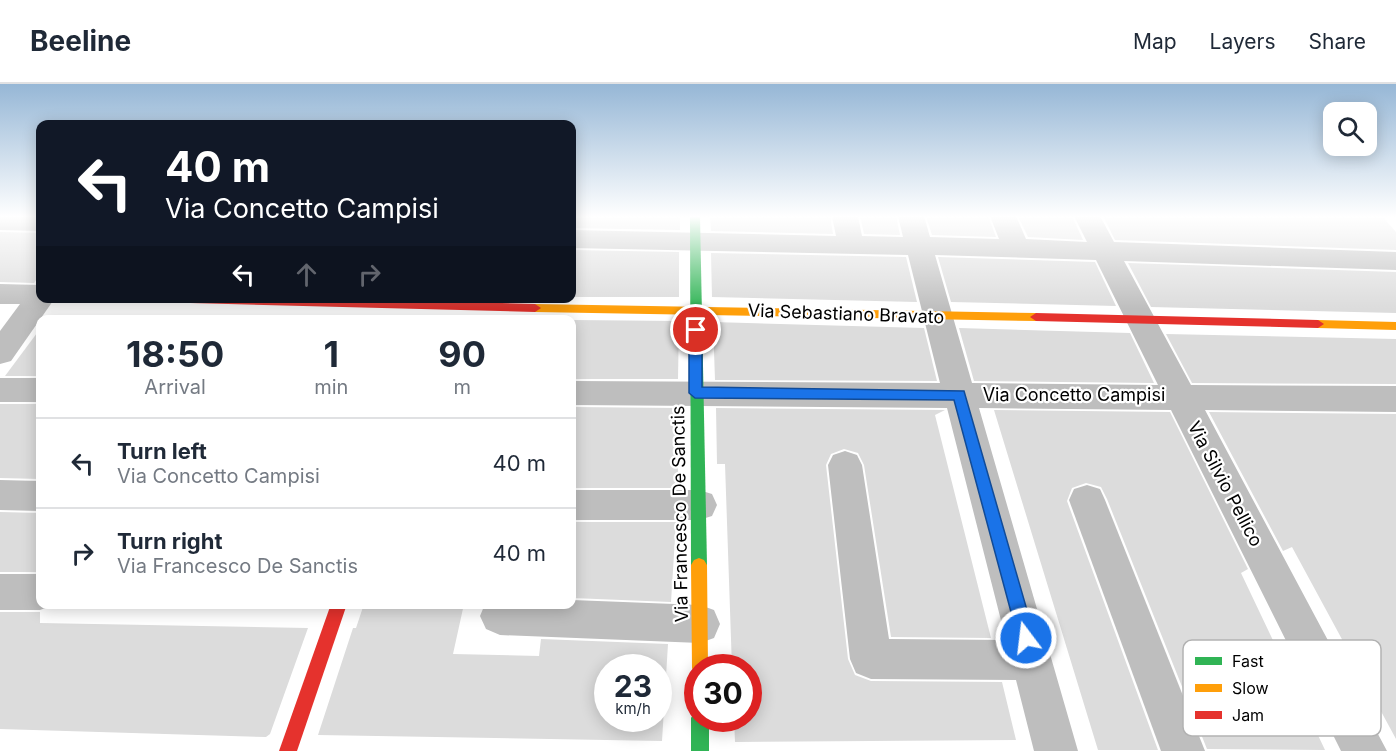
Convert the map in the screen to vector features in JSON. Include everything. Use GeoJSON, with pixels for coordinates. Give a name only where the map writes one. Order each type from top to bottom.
{"type":"FeatureCollection","features":[{"type":"Feature","properties":{"kind":"street","name":"Via Francesco De Sanctis"},"geometry":{"type":"LineString","coordinates":[[695,247],[695,393],[699,505],[700,654]]}},
{"type":"Feature","properties":{"kind":"street"},"geometry":{"type":"LineString","coordinates":[[919,247],[1056,751]]}},
{"type":"Feature","properties":{"kind":"street"},"geometry":{"type":"LineString","coordinates":[[1011,247],[1106,253],[1396,261]]}},
{"type":"Feature","properties":{"kind":"street","name":"Via Silvio Pellico"},"geometry":{"type":"LineString","coordinates":[[1103,247],[1307,640]]}},
{"type":"Feature","properties":{"kind":"street"},"geometry":{"type":"LineString","coordinates":[[0,294],[36,297]]}},
{"type":"Feature","properties":{"kind":"street"},"geometry":{"type":"LineString","coordinates":[[0,353],[37,303]]}},
{"type":"Feature","properties":{"kind":"street","name":"Via Sebastiano Bravato"},"geometry":{"type":"LineString","coordinates":[[292,303],[432,308],[696,309],[938,317],[1396,326]]}},
{"type":"Feature","properties":{"kind":"street"},"geometry":{"type":"LineString","coordinates":[[0,390],[36,390]]}},
{"type":"Feature","properties":{"kind":"street","name":"Via Concetto Campisi"},"geometry":{"type":"LineString","coordinates":[[576,393],[960,394],[1396,399]]}},
{"type":"Feature","properties":{"kind":"street"},"geometry":{"type":"LineString","coordinates":[[845,465],[871,659],[1032,660]]}},
{"type":"Feature","properties":{"kind":"street"},"geometry":{"type":"LineString","coordinates":[[0,495],[36,496]]}},
{"type":"Feature","properties":{"kind":"street"},"geometry":{"type":"LineString","coordinates":[[1087,500],[1183,751]]}},
{"type":"Feature","properties":{"kind":"street"},"geometry":{"type":"LineString","coordinates":[[576,505],[699,505]]}},
{"type":"Feature","properties":{"kind":"street"},"geometry":{"type":"LineString","coordinates":[[0,592],[36,592]]}},
{"type":"Feature","properties":{"kind":"street"},"geometry":{"type":"LineString","coordinates":[[288,751],[337,609]]}},
{"type":"Feature","properties":{"kind":"street"},"geometry":{"type":"LineString","coordinates":[[500,616],[700,624]]}},
{"type":"Feature","properties":{"kind":"street"},"geometry":{"type":"LineString","coordinates":[[700,732],[700,751]]}},
{"type":"Feature","properties":{"kind":"street","name":"Via Silvio Pellico"},"geometry":{"type":"LineString","coordinates":[[1357,736],[1365,751]]}},
{"type":"Feature","properties":{"kind":"building"},"geometry":{"type":"Polygon","coordinates":[[[0,247],[36,247],[36,280],[34,283],[0,282],[0,247]]]}},
{"type":"Feature","properties":{"kind":"building"},"geometry":{"type":"Polygon","coordinates":[[[1315,247],[1396,247],[1396,250],[1315,247]]]}},
{"type":"Feature","properties":{"kind":"building"},"geometry":{"type":"Polygon","coordinates":[[[576,250],[679,252],[679,297],[576,297],[576,250]]]}},
{"type":"Feature","properties":{"kind":"building"},"geometry":{"type":"Polygon","coordinates":[[[711,253],[906,257],[917,302],[712,297],[711,253]]]}},
{"type":"Feature","properties":{"kind":"building"},"geometry":{"type":"Polygon","coordinates":[[[938,257],[1095,262],[1116,306],[951,302],[938,257]]]}},
{"type":"Feature","properties":{"kind":"building"},"geometry":{"type":"Polygon","coordinates":[[[1128,263],[1396,272],[1396,313],[1151,307],[1128,263]]]}},
{"type":"Feature","properties":{"kind":"building"},"geometry":{"type":"Polygon","coordinates":[[[576,320],[679,321],[678,379],[576,379],[576,320]]]}},
{"type":"Feature","properties":{"kind":"building"},"geometry":{"type":"Polygon","coordinates":[[[713,322],[924,328],[937,381],[715,380],[713,322]]]}},
{"type":"Feature","properties":{"kind":"building"},"geometry":{"type":"Polygon","coordinates":[[[959,328],[1130,333],[1154,383],[974,381],[959,328]]]}},
{"type":"Feature","properties":{"kind":"building"},"geometry":{"type":"Polygon","coordinates":[[[36,334],[36,376],[5,376],[36,334]]]}},
{"type":"Feature","properties":{"kind":"building"},"geometry":{"type":"Polygon","coordinates":[[[1166,334],[1396,339],[1396,384],[1192,383],[1166,334]]]}},
{"type":"Feature","properties":{"kind":"building"},"geometry":{"type":"Polygon","coordinates":[[[0,404],[36,404],[36,479],[0,478],[0,404]]]}},
{"type":"Feature","properties":{"kind":"building"},"geometry":{"type":"Polygon","coordinates":[[[576,407],[678,408],[678,488],[576,488],[576,407]]]}},
{"type":"Feature","properties":{"kind":"building"},"geometry":{"type":"Polygon","coordinates":[[[716,408],[945,410],[935,415],[991,638],[891,637],[864,465],[858,453],[844,449],[831,454],[826,465],[848,659],[855,675],[871,681],[1002,682],[1016,740],[735,742],[735,732],[762,732],[762,654],[732,654],[725,464],[717,464],[716,408]]]}},
{"type":"Feature","properties":{"kind":"building"},"geometry":{"type":"Polygon","coordinates":[[[994,410],[1170,412],[1248,569],[1241,573],[1273,640],[1183,640],[1183,689],[1101,487],[1086,483],[1072,488],[1067,501],[1158,750],[1098,750],[994,410]]]}},
{"type":"Feature","properties":{"kind":"building"},"geometry":{"type":"Polygon","coordinates":[[[1209,412],[1396,414],[1396,739],[1381,711],[1381,640],[1342,640],[1292,547],[1283,551],[1209,412]]]}},
{"type":"Feature","properties":{"kind":"building"},"geometry":{"type":"Polygon","coordinates":[[[0,512],[36,513],[36,572],[0,572],[0,512]]]}},
{"type":"Feature","properties":{"kind":"building"},"geometry":{"type":"Polygon","coordinates":[[[576,522],[676,522],[671,602],[576,598],[576,522]]]}},
{"type":"Feature","properties":{"kind":"building"},"geometry":{"type":"Polygon","coordinates":[[[362,609],[463,609],[453,654],[539,656],[541,639],[668,644],[667,654],[594,654],[594,732],[663,732],[662,741],[318,735],[353,628],[356,628],[362,609]]]}},
{"type":"Feature","properties":{"kind":"building"},"geometry":{"type":"Polygon","coordinates":[[[0,612],[40,612],[40,623],[308,628],[270,734],[266,737],[0,729],[0,612]]]}},
{"type":"Feature","properties":{"kind":"building"},"geometry":{"type":"Polygon","coordinates":[[[1202,736],[1318,736],[1325,750],[1207,749],[1202,736]]]}},
{"type":"Feature","properties":{"kind":"traffic: fast"},"geometry":{"type":"LineString","coordinates":[[695,247],[699,565]]}},
{"type":"Feature","properties":{"kind":"traffic: fast"},"geometry":{"type":"LineString","coordinates":[[700,732],[700,751]]}},
{"type":"Feature","properties":{"kind":"traffic: slow"},"geometry":{"type":"LineString","coordinates":[[535,308],[1036,317]]}},
{"type":"Feature","properties":{"kind":"traffic: slow"},"geometry":{"type":"LineString","coordinates":[[1318,324],[1396,326]]}},
{"type":"Feature","properties":{"kind":"traffic: slow"},"geometry":{"type":"LineString","coordinates":[[699,565],[700,654]]}},
{"type":"Feature","properties":{"kind":"traffic: jam"},"geometry":{"type":"LineString","coordinates":[[344,303],[535,308]]}},
{"type":"Feature","properties":{"kind":"traffic: jam"},"geometry":{"type":"LineString","coordinates":[[1036,317],[1318,324]]}},
{"type":"Feature","properties":{"kind":"traffic: jam"},"geometry":{"type":"LineString","coordinates":[[288,751],[337,609]]}},
{"type":"Feature","properties":{"kind":"route"},"geometry":{"type":"LineString","coordinates":[[696,330],[695,393],[960,394],[1026,638]]}}]}
